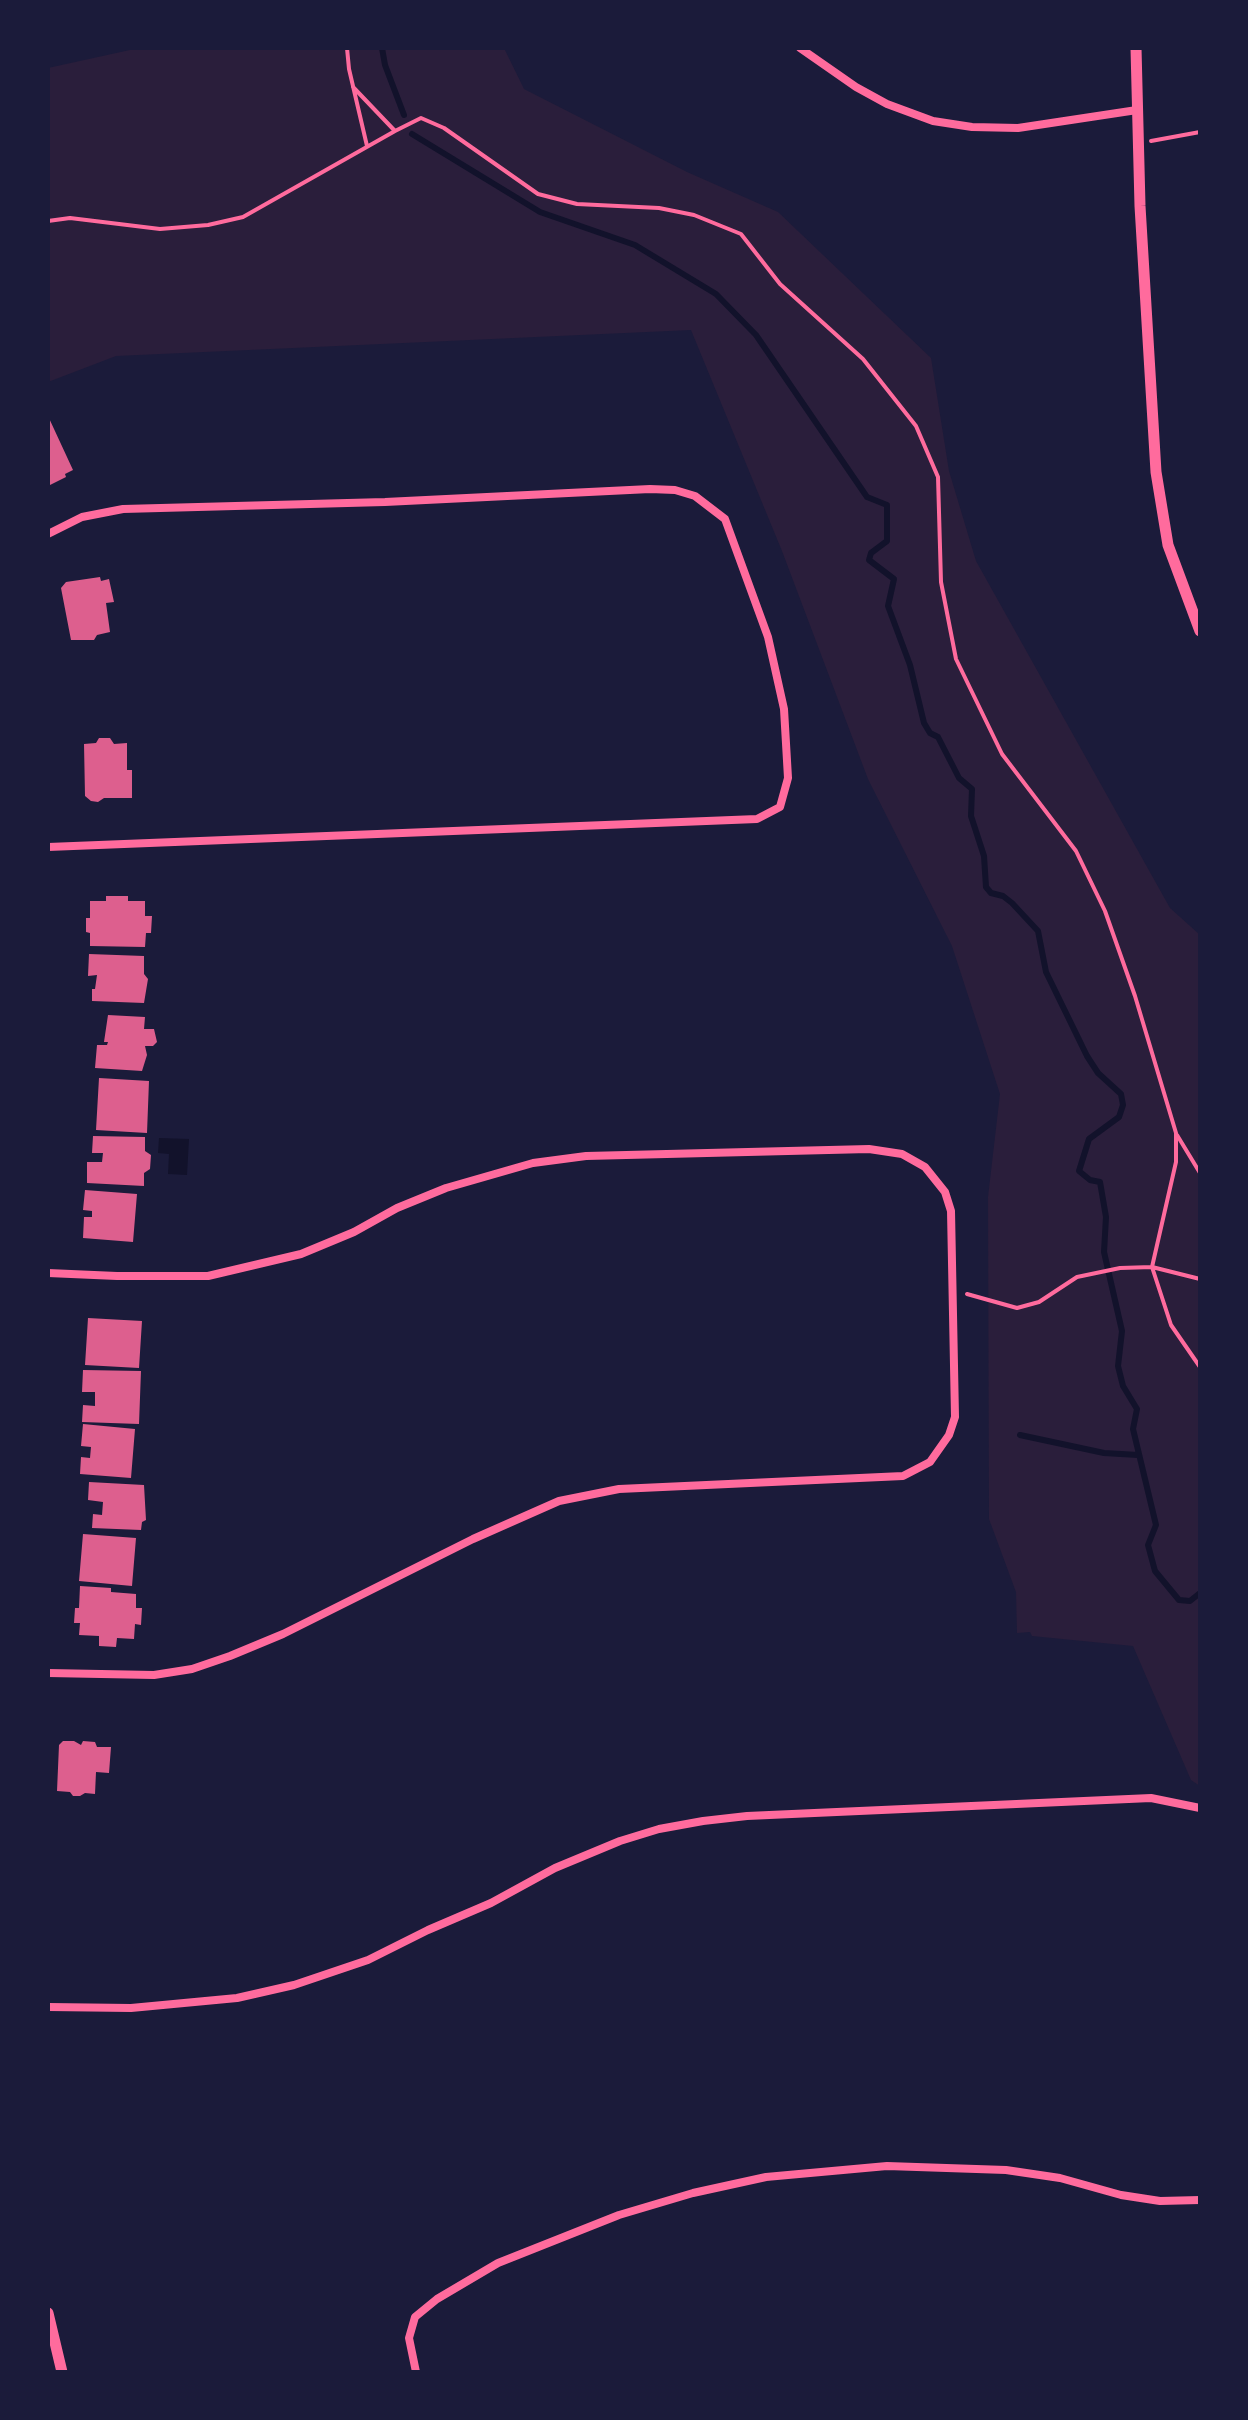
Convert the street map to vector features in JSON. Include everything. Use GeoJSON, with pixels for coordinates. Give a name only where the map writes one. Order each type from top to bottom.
{"type":"FeatureCollection","features":[{"type":"Feature","properties":{"kind":"street"},"geometry":{"type":"LineString","coordinates":[[800,48],[856,87],[887,104],[933,121],[972,127],[1018,128],[1137,110]]}},
{"type":"Feature","properties":{"kind":"street"},"geometry":{"type":"LineString","coordinates":[[1136,48],[1138,142],[1156,472],[1168,545],[1200,631]]}},
{"type":"Feature","properties":{"kind":"street"},"geometry":{"type":"LineString","coordinates":[[48,534],[82,517],[123,509],[385,502],[650,489],[675,490],[695,496],[725,519],[768,637],[784,709],[788,778],[780,807],[757,819],[48,847]]}},
{"type":"Feature","properties":{"kind":"street"},"geometry":{"type":"LineString","coordinates":[[48,1273],[208,1276],[301,1254],[446,1188],[533,1163],[586,1156],[869,1149],[902,1154],[925,1167],[945,1192],[951,1211],[955,1417],[949,1435],[930,1462],[903,1476],[619,1489],[559,1501],[473,1539],[283,1634],[192,1669],[154,1675],[48,1673]]}},
{"type":"Feature","properties":{"kind":"street"},"geometry":{"type":"LineString","coordinates":[[48,2007],[131,2008],[237,1998],[294,1985],[368,1960],[491,1903],[555,1868],[620,1841],[659,1829],[703,1821],[747,1816],[1151,1798],[1200,1808]]}},
{"type":"Feature","properties":{"kind":"street"},"geometry":{"type":"LineString","coordinates":[[416,2372],[409,2338],[415,2317],[437,2299],[498,2263],[619,2215],[693,2193],[766,2177],[887,2166],[1006,2170],[1060,2178],[1121,2195],[1160,2201],[1200,2200]]}},
{"type":"Feature","properties":{"kind":"street"},"geometry":{"type":"LineString","coordinates":[[48,2313],[62,2372]]}},
{"type":"Feature","properties":{"kind":"path"},"geometry":{"type":"LineString","coordinates":[[347,48],[367,146]]}},
{"type":"Feature","properties":{"kind":"path"},"geometry":{"type":"LineString","coordinates":[[353,87],[395,131]]}},
{"type":"Feature","properties":{"kind":"path"},"geometry":{"type":"LineString","coordinates":[[48,221],[70,218],[160,229],[208,225],[243,217],[421,118],[444,128],[538,194],[577,204],[659,208],[694,215],[741,234],[780,284],[863,359],[916,426],[938,477],[941,582],[956,659],[1002,754],[1076,851],[1105,911],[1135,996],[1176,1133],[1200,1173]]}},
{"type":"Feature","properties":{"kind":"path"},"geometry":{"type":"LineString","coordinates":[[1138,142],[1200,132]]}},
{"type":"Feature","properties":{"kind":"path"},"geometry":{"type":"LineString","coordinates":[[1176,1133],[1176,1162],[1152,1267],[1171,1325],[1200,1367]]}},
{"type":"Feature","properties":{"kind":"path"},"geometry":{"type":"LineString","coordinates":[[953,1291],[1017,1308],[1039,1302],[1077,1277],[1120,1268],[1152,1267],[1200,1279]]}},
{"type":"Feature","properties":{"kind":"shaded area"},"geometry":{"type":"Polygon","coordinates":[[[139,48],[504,48],[524,89],[687,172],[778,212],[931,358],[949,471],[976,561],[1170,908],[1200,935],[1200,1786],[1191,1780],[1133,1646],[1032,1636],[1030,1632],[1017,1633],[1016,1592],[989,1519],[988,1197],[1000,1094],[952,946],[868,779],[782,551],[691,330],[116,356],[48,382],[48,68],[139,48]]]}},
{"type":"Feature","properties":{"kind":"shaded area"},"geometry":{"type":"Polygon","coordinates":[[[159,1138],[189,1139],[187,1175],[168,1174],[169,1154],[158,1153],[159,1138]]]}},
{"type":"Feature","properties":{"kind":"building"},"geometry":{"type":"Polygon","coordinates":[[[48,416],[73,470],[48,486],[48,416]]]}},
{"type":"Feature","properties":{"kind":"building"},"geometry":{"type":"Polygon","coordinates":[[[100,577],[101,581],[109,579],[114,602],[106,603],[110,632],[97,635],[94,640],[71,640],[61,588],[66,582],[100,577]]]}},
{"type":"Feature","properties":{"kind":"building"},"geometry":{"type":"Polygon","coordinates":[[[99,738],[110,738],[114,744],[127,743],[127,770],[132,770],[132,798],[104,798],[98,802],[85,796],[84,744],[96,743],[99,738]]]}},
{"type":"Feature","properties":{"kind":"building"},"geometry":{"type":"Polygon","coordinates":[[[106,896],[128,896],[128,901],[145,901],[145,916],[152,916],[151,933],[146,933],[145,947],[90,946],[86,918],[90,918],[90,901],[106,901],[106,896]]]}},
{"type":"Feature","properties":{"kind":"building"},"geometry":{"type":"Polygon","coordinates":[[[89,954],[144,956],[144,974],[148,979],[144,1003],[92,1001],[97,975],[88,976],[89,954]]]}},
{"type":"Feature","properties":{"kind":"building"},"geometry":{"type":"Polygon","coordinates":[[[108,1015],[145,1017],[144,1029],[154,1029],[157,1042],[153,1046],[145,1046],[147,1055],[142,1071],[95,1068],[97,1045],[107,1045],[108,1042],[104,1042],[108,1015]]]}},
{"type":"Feature","properties":{"kind":"building"},"geometry":{"type":"Polygon","coordinates":[[[99,1078],[149,1081],[147,1133],[96,1130],[99,1078]]]}},
{"type":"Feature","properties":{"kind":"building"},"geometry":{"type":"Polygon","coordinates":[[[93,1136],[145,1137],[145,1151],[151,1155],[150,1169],[144,1173],[144,1186],[87,1183],[87,1162],[102,1162],[103,1153],[92,1153],[93,1136]]]}},
{"type":"Feature","properties":{"kind":"building"},"geometry":{"type":"Polygon","coordinates":[[[85,1190],[137,1194],[133,1242],[83,1238],[84,1217],[92,1217],[92,1211],[83,1210],[85,1190]]]}},
{"type":"Feature","properties":{"kind":"building"},"geometry":{"type":"Polygon","coordinates":[[[88,1318],[142,1321],[139,1368],[85,1365],[88,1318]]]}},
{"type":"Feature","properties":{"kind":"building"},"geometry":{"type":"Polygon","coordinates":[[[83,1370],[141,1371],[139,1424],[82,1422],[83,1405],[95,1406],[95,1392],[82,1392],[83,1370]]]}},
{"type":"Feature","properties":{"kind":"building"},"geometry":{"type":"Polygon","coordinates":[[[83,1424],[135,1429],[131,1478],[80,1474],[81,1457],[90,1458],[91,1447],[81,1446],[83,1424]]]}},
{"type":"Feature","properties":{"kind":"building"},"geometry":{"type":"Polygon","coordinates":[[[89,1482],[144,1485],[146,1520],[142,1522],[141,1530],[92,1528],[93,1514],[102,1515],[103,1502],[88,1500],[89,1482]]]}},
{"type":"Feature","properties":{"kind":"building"},"geometry":{"type":"Polygon","coordinates":[[[83,1534],[136,1538],[132,1586],[79,1581],[83,1534]]]}},
{"type":"Feature","properties":{"kind":"building"},"geometry":{"type":"Polygon","coordinates":[[[80,1586],[111,1588],[111,1592],[136,1594],[136,1608],[142,1608],[141,1625],[135,1624],[134,1639],[117,1638],[116,1647],[99,1646],[99,1636],[79,1635],[80,1623],[74,1623],[75,1608],[79,1608],[80,1586]]]}},
{"type":"Feature","properties":{"kind":"building"},"geometry":{"type":"Polygon","coordinates":[[[63,1741],[81,1745],[83,1741],[95,1742],[97,1747],[111,1747],[109,1773],[96,1772],[95,1794],[73,1796],[70,1792],[57,1791],[59,1745],[63,1741]]]}},
{"type":"Feature","properties":{"kind":"waterway"},"geometry":{"type":"LineString","coordinates":[[382,48],[385,65],[404,115]]}},
{"type":"Feature","properties":{"kind":"waterway"},"geometry":{"type":"LineString","coordinates":[[412,134],[540,212],[635,245],[716,294],[756,335],[867,497],[887,505],[887,541],[871,553],[869,560],[894,579],[888,606],[910,665],[924,723],[930,733],[938,737],[959,778],[972,789],[971,816],[984,856],[986,887],[991,893],[1003,896],[1012,903],[1038,931],[1046,972],[1087,1056],[1098,1073],[1121,1094],[1123,1105],[1119,1117],[1089,1139],[1079,1171],[1090,1180],[1100,1182],[1106,1217],[1104,1252],[1122,1331],[1118,1366],[1123,1386],[1137,1409],[1133,1429],[1156,1525],[1148,1545],[1155,1571],[1179,1600],[1190,1601],[1200,1593]]}},
{"type":"Feature","properties":{"kind":"waterway"},"geometry":{"type":"LineString","coordinates":[[1020,1435],[1104,1453],[1138,1455]]}}]}
